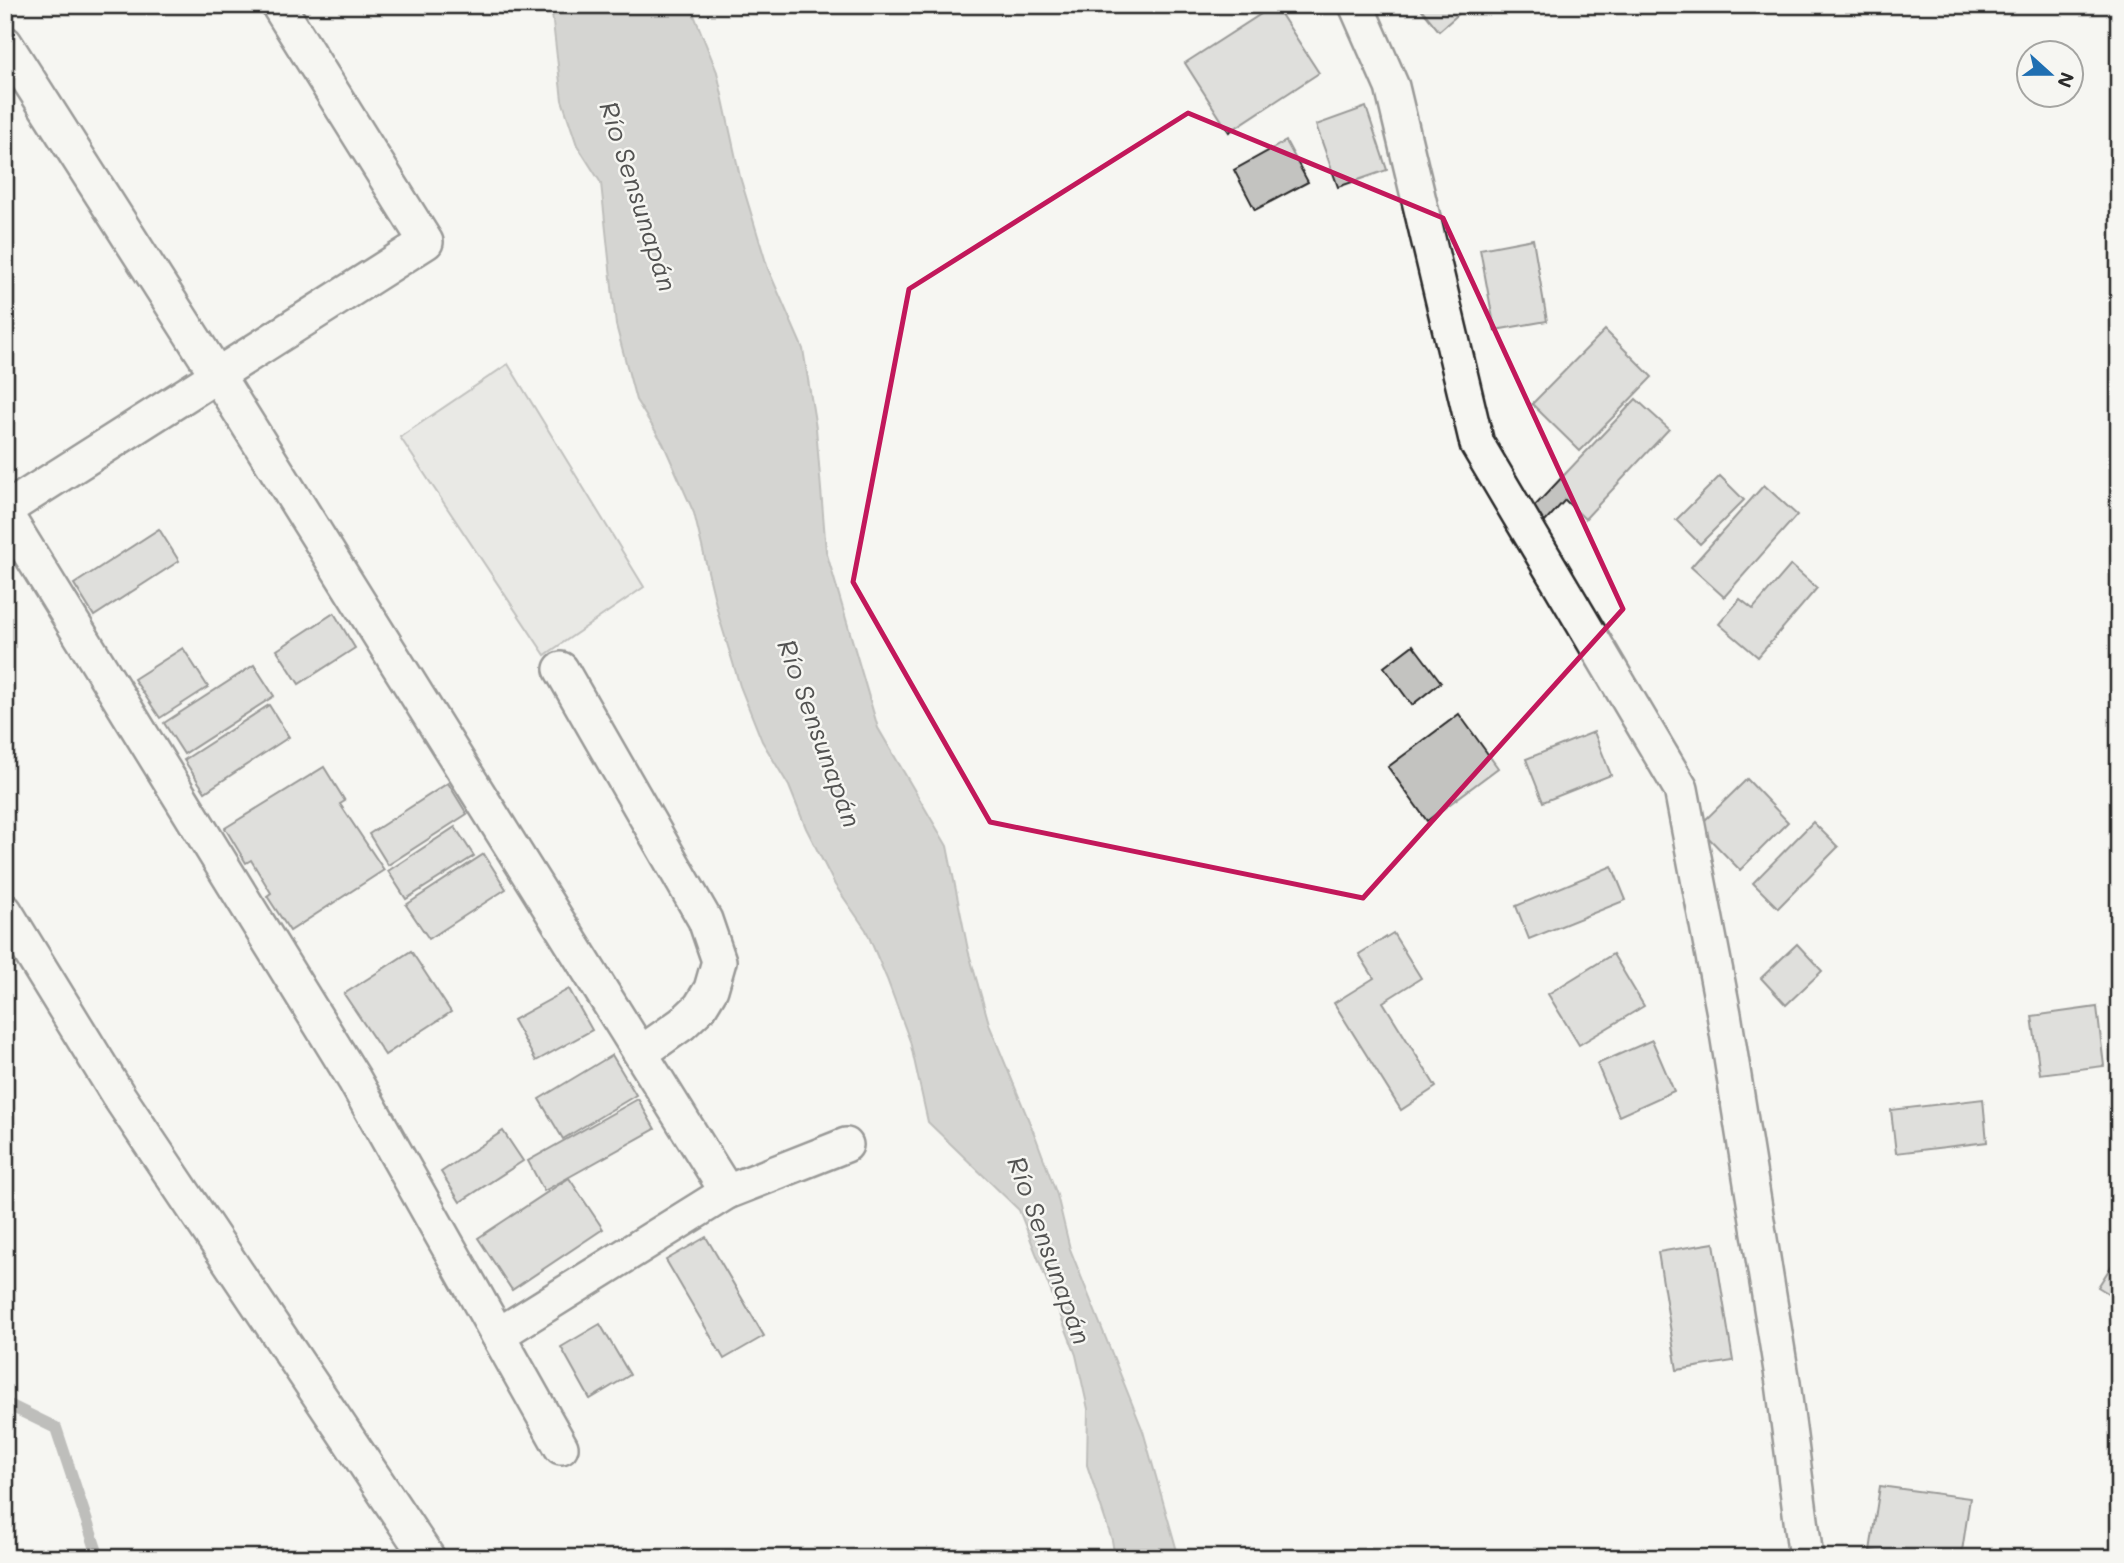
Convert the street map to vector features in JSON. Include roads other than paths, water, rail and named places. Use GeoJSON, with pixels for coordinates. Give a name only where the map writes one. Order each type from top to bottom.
{"type":"FeatureCollection","features":[{"type":"Feature","properties":{"kind":"street"},"geometry":{"type":"LineString","coordinates":[[278,5],[426,242],[5,512],[354,1079],[561,1447]]}},
{"type":"Feature","properties":{"kind":"street"},"geometry":{"type":"LineString","coordinates":[[1356,5],[1392,87],[1477,444],[1681,789],[1724,1014],[1783,1383],[1806,1558]]}},
{"type":"Feature","properties":{"kind":"street"},"geometry":{"type":"LineString","coordinates":[[5,43],[217,374],[727,1192]]}},
{"type":"Feature","properties":{"kind":"street"},"geometry":{"type":"LineString","coordinates":[[561,668],[705,920],[719,961],[711,989],[700,1007],[682,1024],[640,1053]]}},
{"type":"Feature","properties":{"kind":"street"},"geometry":{"type":"LineString","coordinates":[[5,911],[118,1096],[428,1558]]}},
{"type":"Feature","properties":{"kind":"street"},"geometry":{"type":"LineString","coordinates":[[498,1335],[727,1192],[846,1145]]}},
{"type":"Feature","properties":{"kind":"water","name":"Río Sensunapán"},"geometry":{"type":"Polygon","coordinates":[[[551,5],[690,5],[717,72],[740,177],[768,269],[803,349],[816,428],[826,551],[878,728],[947,846],[968,950],[990,1027],[1057,1195],[1070,1249],[1143,1431],[1179,1558],[1115,1558],[1112,1540],[1087,1465],[1088,1409],[1076,1355],[1019,1210],[928,1122],[910,1041],[866,930],[835,885],[806,828],[789,786],[762,741],[740,686],[719,617],[694,513],[663,443],[636,400],[616,325],[601,183],[577,145],[562,100],[551,5]]]}},
{"type":"Feature","properties":{"kind":"waterway"},"geometry":{"type":"LineString","coordinates":[[5,1403],[56,1428],[99,1558]]}}]}
